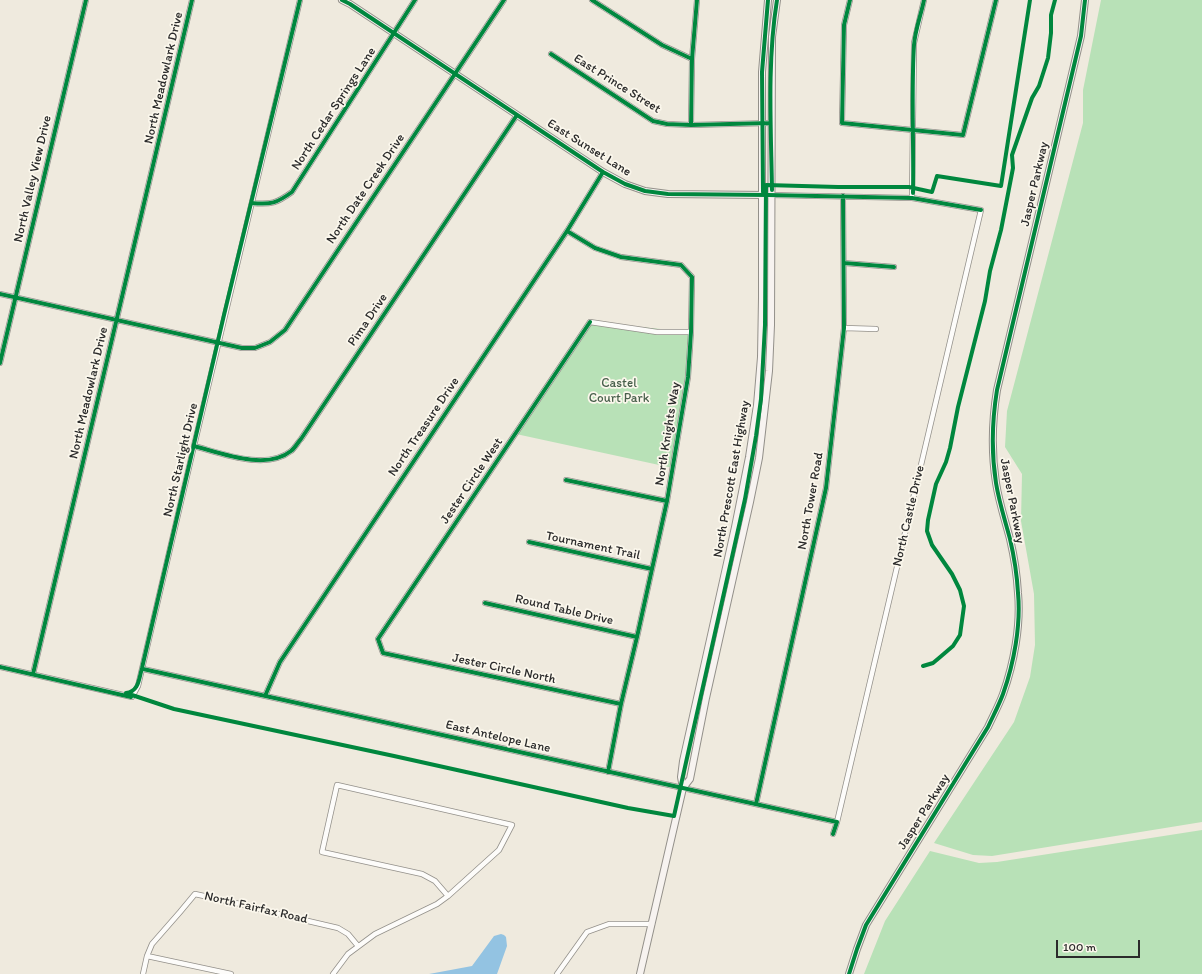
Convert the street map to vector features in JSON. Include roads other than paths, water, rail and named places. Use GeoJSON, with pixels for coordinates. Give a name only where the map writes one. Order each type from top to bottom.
{"type":"FeatureCollection","features":[{"type":"Feature","properties":{"kind":"street","name":"North Valley View Drive"},"geometry":{"type":"LineString","coordinates":[[0,363],[86,0]]}},
{"type":"Feature","properties":{"kind":"street","name":"North Meadowlark Drive"},"geometry":{"type":"LineString","coordinates":[[33,674],[192,0]]}},
{"type":"Feature","properties":{"kind":"street","name":"North Starlight Drive"},"geometry":{"type":"LineString","coordinates":[[33,674],[132,697],[138,686],[300,0]]}},
{"type":"Feature","properties":{"kind":"street","name":"East Sunset Lane"},"geometry":{"type":"LineString","coordinates":[[342,0],[603,172],[625,184],[645,191],[668,194],[912,198],[981,210]]}},
{"type":"Feature","properties":{"kind":"street","name":"North Cedar Springs Lane"},"geometry":{"type":"LineString","coordinates":[[252,203],[265,204],[280,201],[292,192],[416,0]]}},
{"type":"Feature","properties":{"kind":"street","name":"North Date Creek Drive"},"geometry":{"type":"LineString","coordinates":[[0,294],[242,348],[255,348],[270,342],[285,330],[504,0]]}},
{"type":"Feature","properties":{"kind":"street"},"geometry":{"type":"LineString","coordinates":[[592,0],[662,45],[692,59]]}},
{"type":"Feature","properties":{"kind":"street"},"geometry":{"type":"LineString","coordinates":[[691,126],[692,59],[697,0]]}},
{"type":"Feature","properties":{"kind":"street","name":"North Prescott East Highway"},"geometry":{"type":"LineString","coordinates":[[683,788],[690,779],[706,698],[759,458],[765,411],[769,371],[771,325],[768,195],[763,123],[763,65],[768,0]]}},
{"type":"Feature","properties":{"kind":"street","name":"North Prescott East Highway"},"geometry":{"type":"LineString","coordinates":[[640,974],[683,788],[681,777],[683,761],[749,457],[756,410],[761,357],[768,195],[772,37],[777,0]]}},
{"type":"Feature","properties":{"kind":"street"},"geometry":{"type":"LineString","coordinates":[[850,0],[844,25],[842,123],[963,135],[996,0]]}},
{"type":"Feature","properties":{"kind":"street"},"geometry":{"type":"LineString","coordinates":[[912,198],[914,44],[924,0]]}},
{"type":"Feature","properties":{"kind":"street","name":"Jasper Parkway"},"geometry":{"type":"LineString","coordinates":[[849,974],[856,949],[866,925],[988,727],[1003,694],[1011,667],[1016,640],[1018,594],[1010,540],[996,483],[992,439],[993,412],[1081,36],[1085,0]]}},
{"type":"Feature","properties":{"kind":"street","name":"East Prince Street"},"geometry":{"type":"LineString","coordinates":[[551,54],[653,120],[667,124],[691,126],[771,123]]}},
{"type":"Feature","properties":{"kind":"street","name":"Pima Drive"},"geometry":{"type":"LineString","coordinates":[[194,446],[243,459],[256,460],[269,460],[291,451],[301,439],[517,115]]}},
{"type":"Feature","properties":{"kind":"street","name":"North Treasure Drive"},"geometry":{"type":"LineString","coordinates":[[265,696],[280,662],[567,231],[603,172]]}},
{"type":"Feature","properties":{"kind":"street","name":"North Tower Road"},"geometry":{"type":"LineString","coordinates":[[756,804],[826,488],[844,328],[843,196]]}},
{"type":"Feature","properties":{"kind":"street","name":"North Castle Drive"},"geometry":{"type":"LineString","coordinates":[[837,822],[981,210]]}},
{"type":"Feature","properties":{"kind":"street","name":"North Knights Way"},"geometry":{"type":"LineString","coordinates":[[567,231],[595,248],[621,257],[681,265],[692,277],[692,332],[688,377],[667,501],[638,637],[621,704],[608,772]]}},
{"type":"Feature","properties":{"kind":"street"},"geometry":{"type":"LineString","coordinates":[[844,263],[894,267]]}},
{"type":"Feature","properties":{"kind":"street","name":"Jester Circle West"},"geometry":{"type":"LineString","coordinates":[[383,653],[378,639],[590,322],[657,332],[692,332]]}},
{"type":"Feature","properties":{"kind":"street"},"geometry":{"type":"LineString","coordinates":[[844,328],[876,329]]}},
{"type":"Feature","properties":{"kind":"street"},"geometry":{"type":"LineString","coordinates":[[756,410],[765,411]]}},
{"type":"Feature","properties":{"kind":"street"},"geometry":{"type":"LineString","coordinates":[[566,480],[667,501]]}},
{"type":"Feature","properties":{"kind":"street","name":"Tournament Trail"},"geometry":{"type":"LineString","coordinates":[[529,542],[652,569]]}},
{"type":"Feature","properties":{"kind":"street"},"geometry":{"type":"LineString","coordinates":[[722,586],[731,588]]}},
{"type":"Feature","properties":{"kind":"street","name":"Round Table Drive"},"geometry":{"type":"LineString","coordinates":[[485,603],[638,637]]}},
{"type":"Feature","properties":{"kind":"street","name":"Jester Circle North"},"geometry":{"type":"LineString","coordinates":[[383,653],[621,704]]}},
{"type":"Feature","properties":{"kind":"street"},"geometry":{"type":"LineString","coordinates":[[0,667],[33,674]]}},
{"type":"Feature","properties":{"kind":"street","name":"East Antelope Lane"},"geometry":{"type":"LineString","coordinates":[[143,669],[837,822]]}},
{"type":"Feature","properties":{"kind":"street"},"geometry":{"type":"LineString","coordinates":[[333,974],[348,954],[375,934],[437,904],[448,896],[499,850],[512,825],[337,785],[322,852],[422,874],[435,881],[448,896]]}},
{"type":"Feature","properties":{"kind":"street"},"geometry":{"type":"LineString","coordinates":[[833,834],[837,822]]}},
{"type":"Feature","properties":{"kind":"street","name":"North Fairfax Road"},"geometry":{"type":"LineString","coordinates":[[143,974],[147,956],[152,944],[195,894],[338,928],[348,934],[358,946]]}},
{"type":"Feature","properties":{"kind":"street"},"geometry":{"type":"LineString","coordinates":[[557,974],[587,932],[609,924],[652,924]]}},
{"type":"Feature","properties":{"kind":"street"},"geometry":{"type":"LineString","coordinates":[[147,956],[231,974]]}},
{"type":"Feature","properties":{"kind":"water"},"geometry":{"type":"Polygon","coordinates":[[[501,934],[506,937],[507,946],[497,974],[429,974],[472,966],[494,936],[501,934]]]}},
{"type":"Feature","properties":{"kind":"park label","name":"Castel Court Park"},"geometry":{"type":"Point","coordinates":[619,392]}}]}
